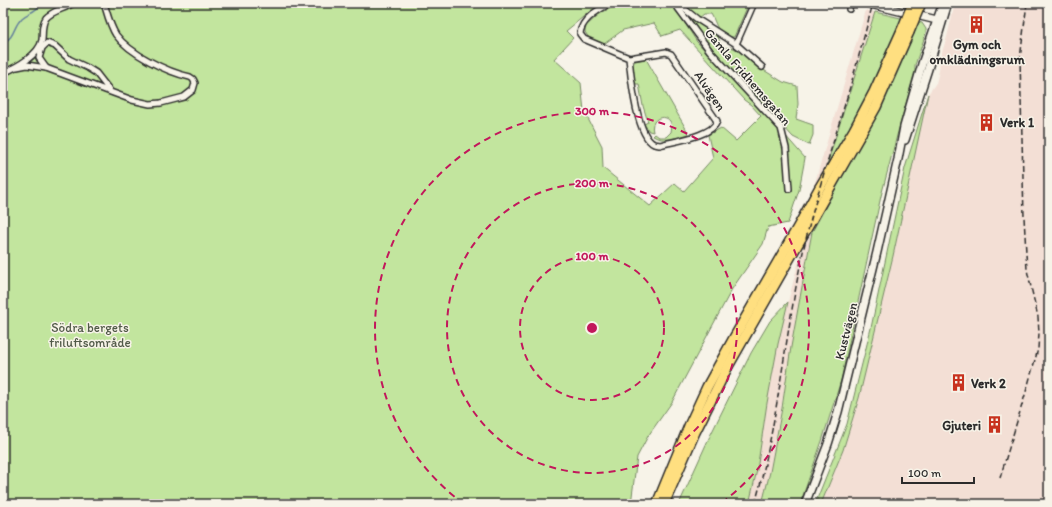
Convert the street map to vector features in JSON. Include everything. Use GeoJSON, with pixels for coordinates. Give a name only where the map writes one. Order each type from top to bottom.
{"type":"FeatureCollection","features":[{"type":"Feature","properties":{"kind":"highway"},"geometry":{"type":"LineString","coordinates":[[664,504],[695,432],[739,345],[876,108],[906,31],[913,3]]}},
{"type":"Feature","properties":{"kind":"highway"},"geometry":{"type":"LineString","coordinates":[[656,504],[707,387],[820,187],[854,130],[921,3]]}},
{"type":"Feature","properties":{"kind":"main road"},"geometry":{"type":"LineString","coordinates":[[866,3],[940,20]]}},
{"type":"Feature","properties":{"kind":"main road"},"geometry":{"type":"LineString","coordinates":[[940,20],[943,3]]}},
{"type":"Feature","properties":{"kind":"main road"},"geometry":{"type":"LineString","coordinates":[[940,20],[948,3]]}},
{"type":"Feature","properties":{"kind":"main road","name":"Kustvägen"},"geometry":{"type":"LineString","coordinates":[[805,504],[828,444],[838,412],[898,159],[908,131],[940,20]]}},
{"type":"Feature","properties":{"kind":"street"},"geometry":{"type":"LineString","coordinates":[[3,73],[33,55],[40,47],[43,34],[42,27],[46,18],[73,3]]}},
{"type":"Feature","properties":{"kind":"street"},"geometry":{"type":"LineString","coordinates":[[14,67],[28,65],[46,68],[142,103],[161,103],[184,97],[193,90],[196,83],[190,77],[162,68],[122,42],[115,33],[104,3]]}},
{"type":"Feature","properties":{"kind":"street"},"geometry":{"type":"LineString","coordinates":[[611,3],[600,9],[586,21],[581,26],[580,34],[584,39],[629,58]]}},
{"type":"Feature","properties":{"kind":"street"},"geometry":{"type":"LineString","coordinates":[[736,44],[754,3]]}},
{"type":"Feature","properties":{"kind":"street"},"geometry":{"type":"LineString","coordinates":[[678,6],[736,44],[762,66]]}},
{"type":"Feature","properties":{"kind":"street","name":"Gamla Fridhemsgatan"},"geometry":{"type":"LineString","coordinates":[[678,6],[705,45],[781,128],[786,148],[789,189]]}},
{"type":"Feature","properties":{"kind":"street"},"geometry":{"type":"LineString","coordinates":[[46,68],[39,58],[42,48],[47,43],[55,46],[69,58],[96,73],[110,91]]}},
{"type":"Feature","properties":{"kind":"street","name":"Alvägen"},"geometry":{"type":"LineString","coordinates":[[666,52],[671,54],[717,122],[715,127],[706,133],[660,145],[654,144],[650,141],[638,117],[629,58],[666,52]]}},
{"type":"Feature","properties":{"kind":"shaded area"},"geometry":{"type":"Polygon","coordinates":[[[955,3],[1049,3],[1049,504],[821,504],[843,450],[859,398],[893,256],[928,94],[936,83],[940,58],[947,37],[955,3]]]}},
{"type":"Feature","properties":{"kind":"shaded area"},"geometry":{"type":"Polygon","coordinates":[[[866,10],[875,12],[823,177],[810,199],[866,10]]]}},
{"type":"Feature","properties":{"kind":"shaded area"},"geometry":{"type":"Polygon","coordinates":[[[812,232],[770,472],[762,504],[749,504],[757,470],[778,344],[801,252],[812,232]]]}},
{"type":"Feature","properties":{"kind":"green space","name":"Södra bergets friluftsområde"},"geometry":{"type":"Polygon","coordinates":[[[3,3],[600,3],[566,31],[573,38],[554,59],[581,83],[584,111],[602,146],[603,168],[650,206],[675,183],[684,191],[713,158],[708,135],[721,128],[736,141],[761,116],[744,100],[680,30],[662,36],[654,23],[623,30],[604,44],[589,38],[585,32],[586,26],[603,12],[611,8],[637,3],[672,3],[697,42],[805,158],[799,190],[788,223],[768,227],[763,244],[732,289],[672,402],[648,436],[637,457],[631,504],[3,504],[3,3]]]}},
{"type":"Feature","properties":{"kind":"green space"},"geometry":{"type":"Polygon","coordinates":[[[682,3],[749,3],[734,37],[724,35],[718,29],[711,14],[704,14],[699,18],[683,6],[682,3]]]}},
{"type":"Feature","properties":{"kind":"green space"},"geometry":{"type":"Polygon","coordinates":[[[875,12],[922,23],[926,29],[926,33],[915,65],[915,71],[881,196],[841,380],[822,441],[800,504],[762,504],[770,472],[782,408],[791,347],[812,232],[878,110],[916,29],[902,25],[871,92],[823,177],[875,12]]]}},
{"type":"Feature","properties":{"kind":"green space"},"geometry":{"type":"Polygon","coordinates":[[[692,17],[718,35],[722,46],[726,48],[731,47],[740,51],[762,69],[783,82],[797,86],[798,104],[796,119],[813,125],[813,135],[809,145],[793,137],[702,38],[689,19],[692,17]]]}},
{"type":"Feature","properties":{"kind":"green space"},"geometry":{"type":"Polygon","coordinates":[[[646,59],[689,134],[671,139],[657,138],[653,136],[655,134],[659,137],[666,137],[671,132],[670,121],[662,117],[654,121],[653,132],[649,131],[644,124],[648,122],[639,84],[635,84],[632,65],[635,61],[646,59]]]}},
{"type":"Feature","properties":{"kind":"green space"},"geometry":{"type":"Polygon","coordinates":[[[928,94],[893,256],[859,398],[843,450],[821,504],[815,504],[847,424],[871,328],[905,168],[928,94]]]}},
{"type":"Feature","properties":{"kind":"green space"},"geometry":{"type":"Polygon","coordinates":[[[788,302],[778,344],[757,470],[749,504],[679,504],[709,438],[751,353],[770,321],[788,302]]]}},
{"type":"Feature","properties":{"kind":"waterway"},"geometry":{"type":"LineString","coordinates":[[3,43],[10,38],[22,18],[37,9],[42,3]]}},
{"type":"Feature","properties":{"kind":"railway"},"geometry":{"type":"LineString","coordinates":[[755,504],[763,475],[775,415],[794,296],[805,244],[873,3]]}},
{"type":"Feature","properties":{"kind":"railway"},"geometry":{"type":"LineString","coordinates":[[1000,478],[1038,349],[1039,333],[1038,317],[1027,270],[1024,217],[1020,59],[1027,3]]}},
{"type":"Feature","properties":{"kind":"place","name":"Gym och omklädningsrum"},"geometry":{"type":"Point","coordinates":[977,25]}},
{"type":"Feature","properties":{"kind":"place","name":"Verk 1"},"geometry":{"type":"Point","coordinates":[987,122]}},
{"type":"Feature","properties":{"kind":"place","name":"Verk 2"},"geometry":{"type":"Point","coordinates":[958,383]}},
{"type":"Feature","properties":{"kind":"place","name":"Gjuteri"},"geometry":{"type":"Point","coordinates":[994,425]}}]}
